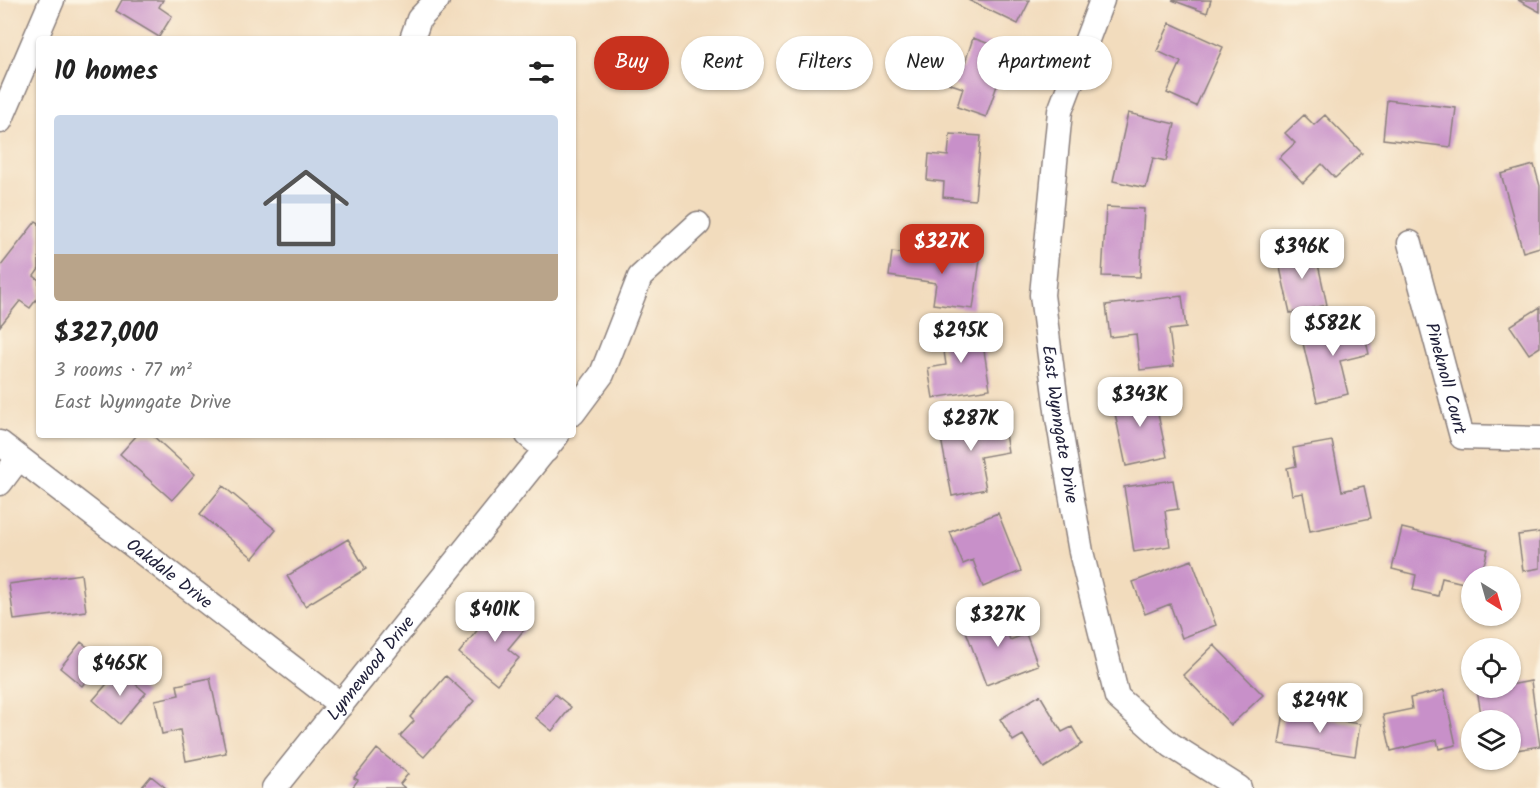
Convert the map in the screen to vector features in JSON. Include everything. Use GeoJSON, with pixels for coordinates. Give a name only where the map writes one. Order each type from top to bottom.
{"type":"FeatureCollection","features":[{"type":"Feature","properties":{"kind":"street"},"geometry":{"type":"LineString","coordinates":[[37,36],[52,0]]}},
{"type":"Feature","properties":{"kind":"street"},"geometry":{"type":"LineString","coordinates":[[413,36],[419,19],[437,0]]}},
{"type":"Feature","properties":{"kind":"street","name":"East Wynngate Drive"},"geometry":{"type":"LineString","coordinates":[[1102,0],[1060,111],[1042,294],[1058,418],[1080,552],[1116,697],[1171,745],[1239,788]]}},
{"type":"Feature","properties":{"kind":"street"},"geometry":{"type":"LineString","coordinates":[[0,121],[36,37]]}},
{"type":"Feature","properties":{"kind":"street"},"geometry":{"type":"LineString","coordinates":[[576,409],[602,374],[640,277],[698,224]]}},
{"type":"Feature","properties":{"kind":"street","name":"Pineknoll Court"},"geometry":{"type":"LineString","coordinates":[[1410,243],[1462,437],[1540,439]]}},
{"type":"Feature","properties":{"kind":"street","name":"Lynnewood Drive"},"geometry":{"type":"LineString","coordinates":[[274,788],[544,440]]}},
{"type":"Feature","properties":{"kind":"street","name":"Oakdale Drive"},"geometry":{"type":"LineString","coordinates":[[0,443],[340,705]]}},
{"type":"Feature","properties":{"kind":"street"},"geometry":{"type":"LineString","coordinates":[[0,483],[18,459]]}},
{"type":"Feature","properties":{"kind":"building"},"geometry":{"type":"Polygon","coordinates":[[[122,0],[163,0],[159,7],[172,16],[160,36],[157,36],[116,11],[122,0]]]}},
{"type":"Feature","properties":{"kind":"building"},"geometry":{"type":"Polygon","coordinates":[[[968,0],[1030,0],[1018,24],[968,0]]]}},
{"type":"Feature","properties":{"kind":"building"},"geometry":{"type":"Polygon","coordinates":[[[1172,0],[1211,0],[1207,13],[1172,0]]]}},
{"type":"Feature","properties":{"kind":"building"},"geometry":{"type":"Polygon","coordinates":[[[1518,0],[1540,0],[1540,12],[1518,0]]]}},
{"type":"Feature","properties":{"kind":"building"},"geometry":{"type":"Polygon","coordinates":[[[1170,23],[1223,47],[1196,106],[1167,93],[1181,62],[1157,51],[1170,23]]]}},
{"type":"Feature","properties":{"kind":"building"},"geometry":{"type":"Polygon","coordinates":[[[973,38],[977,39],[977,90],[995,90],[986,117],[957,107],[962,90],[965,90],[965,63],[973,38]]]}},
{"type":"Feature","properties":{"kind":"building"},"geometry":{"type":"Polygon","coordinates":[[[1387,100],[1456,108],[1451,147],[1383,139],[1387,100]]]}},
{"type":"Feature","properties":{"kind":"building"},"geometry":{"type":"Polygon","coordinates":[[[1128,113],[1175,124],[1166,161],[1153,158],[1146,188],[1113,181],[1128,113]]]}},
{"type":"Feature","properties":{"kind":"building"},"geometry":{"type":"Polygon","coordinates":[[[1304,115],[1314,125],[1325,115],[1362,153],[1335,178],[1322,164],[1303,183],[1279,158],[1295,143],[1285,133],[1304,115]]]}},
{"type":"Feature","properties":{"kind":"building"},"geometry":{"type":"Polygon","coordinates":[[[950,134],[981,136],[975,200],[943,197],[944,182],[927,180],[929,154],[948,156],[950,134]]]}},
{"type":"Feature","properties":{"kind":"building"},"geometry":{"type":"Polygon","coordinates":[[[1534,165],[1540,186],[1540,247],[1523,252],[1501,174],[1534,165]]]}},
{"type":"Feature","properties":{"kind":"building"},"geometry":{"type":"Polygon","coordinates":[[[1106,207],[1144,209],[1140,277],[1102,276],[1106,207]]]}},
{"type":"Feature","properties":{"kind":"building"},"geometry":{"type":"Polygon","coordinates":[[[36,221],[36,273],[34,276],[36,278],[36,300],[30,308],[20,301],[0,326],[0,267],[36,221]]]}},
{"type":"Feature","properties":{"kind":"building"},"geometry":{"type":"Polygon","coordinates":[[[1314,246],[1327,305],[1290,313],[1277,254],[1314,246]]]}},
{"type":"Feature","properties":{"kind":"building"},"geometry":{"type":"Polygon","coordinates":[[[943,248],[981,253],[973,309],[933,304],[936,283],[889,276],[892,252],[941,258],[943,248]]]}},
{"type":"Feature","properties":{"kind":"building"},"geometry":{"type":"Polygon","coordinates":[[[1182,296],[1186,328],[1169,330],[1174,366],[1140,370],[1136,334],[1110,337],[1106,305],[1182,296]]]}},
{"type":"Feature","properties":{"kind":"building"},"geometry":{"type":"Polygon","coordinates":[[[1540,307],[1540,347],[1529,354],[1510,326],[1540,307]]]}},
{"type":"Feature","properties":{"kind":"building"},"geometry":{"type":"Polygon","coordinates":[[[1361,320],[1369,354],[1340,361],[1348,394],[1317,402],[1301,335],[1361,320]]]}},
{"type":"Feature","properties":{"kind":"building"},"geometry":{"type":"Polygon","coordinates":[[[980,325],[990,389],[933,398],[928,368],[946,365],[941,331],[980,325]]]}},
{"type":"Feature","properties":{"kind":"building"},"geometry":{"type":"Polygon","coordinates":[[[1153,390],[1167,457],[1126,466],[1112,399],[1153,390]]]}},
{"type":"Feature","properties":{"kind":"building"},"geometry":{"type":"Polygon","coordinates":[[[1002,416],[1008,452],[980,457],[986,489],[952,496],[939,428],[1002,416]]]}},
{"type":"Feature","properties":{"kind":"building"},"geometry":{"type":"Polygon","coordinates":[[[134,438],[155,438],[195,474],[172,500],[120,454],[134,438]]]}},
{"type":"Feature","properties":{"kind":"building"},"geometry":{"type":"Polygon","coordinates":[[[1332,441],[1342,491],[1364,486],[1371,518],[1310,531],[1303,493],[1292,495],[1287,468],[1296,466],[1293,448],[1332,441]]]}},
{"type":"Feature","properties":{"kind":"building"},"geometry":{"type":"Polygon","coordinates":[[[1173,480],[1178,509],[1165,511],[1170,546],[1134,552],[1124,487],[1173,480]]]}},
{"type":"Feature","properties":{"kind":"building"},"geometry":{"type":"Polygon","coordinates":[[[223,486],[276,530],[253,558],[200,514],[223,486]]]}},
{"type":"Feature","properties":{"kind":"building"},"geometry":{"type":"Polygon","coordinates":[[[998,513],[1021,571],[983,587],[973,560],[963,564],[950,532],[998,513]]]}},
{"type":"Feature","properties":{"kind":"building"},"geometry":{"type":"Polygon","coordinates":[[[1402,528],[1488,549],[1484,566],[1461,566],[1461,582],[1442,578],[1438,596],[1413,590],[1416,575],[1392,569],[1402,528]]]}},
{"type":"Feature","properties":{"kind":"building"},"geometry":{"type":"Polygon","coordinates":[[[1540,532],[1540,568],[1523,571],[1518,535],[1540,532]]]}},
{"type":"Feature","properties":{"kind":"building"},"geometry":{"type":"Polygon","coordinates":[[[348,539],[366,569],[305,606],[287,576],[348,539]]]}},
{"type":"Feature","properties":{"kind":"building"},"geometry":{"type":"Polygon","coordinates":[[[1192,560],[1216,625],[1182,638],[1170,604],[1145,614],[1133,582],[1192,560]]]}},
{"type":"Feature","properties":{"kind":"building"},"geometry":{"type":"Polygon","coordinates":[[[81,574],[86,611],[14,620],[9,584],[81,574]]]}},
{"type":"Feature","properties":{"kind":"building"},"geometry":{"type":"Polygon","coordinates":[[[500,602],[528,625],[508,649],[519,658],[497,684],[459,653],[500,602]]]}},
{"type":"Feature","properties":{"kind":"building"},"geometry":{"type":"Polygon","coordinates":[[[999,610],[1010,640],[1026,634],[1038,665],[986,685],[963,623],[999,610]]]}},
{"type":"Feature","properties":{"kind":"building"},"geometry":{"type":"Polygon","coordinates":[[[81,642],[104,660],[82,686],[60,668],[81,642]]]}},
{"type":"Feature","properties":{"kind":"building"},"geometry":{"type":"Polygon","coordinates":[[[1214,645],[1263,695],[1231,725],[1183,675],[1214,645]]]}},
{"type":"Feature","properties":{"kind":"building"},"geometry":{"type":"Polygon","coordinates":[[[119,670],[146,693],[120,724],[93,700],[119,670]]]}},
{"type":"Feature","properties":{"kind":"building"},"geometry":{"type":"Polygon","coordinates":[[[446,676],[474,701],[424,757],[400,736],[414,721],[410,717],[446,676]]]}},
{"type":"Feature","properties":{"kind":"building"},"geometry":{"type":"Polygon","coordinates":[[[210,678],[226,753],[186,761],[180,730],[162,734],[155,700],[179,695],[177,685],[210,678]]]}},
{"type":"Feature","properties":{"kind":"building"},"geometry":{"type":"Polygon","coordinates":[[[1531,681],[1540,746],[1521,749],[1521,710],[1480,710],[1478,698],[1521,698],[1521,683],[1531,681]]]}},
{"type":"Feature","properties":{"kind":"building"},"geometry":{"type":"Polygon","coordinates":[[[1444,690],[1456,745],[1439,749],[1437,740],[1391,751],[1383,715],[1412,709],[1410,698],[1444,690]]]}},
{"type":"Feature","properties":{"kind":"building"},"geometry":{"type":"Polygon","coordinates":[[[555,694],[571,707],[552,731],[536,718],[555,694]]]}},
{"type":"Feature","properties":{"kind":"building"},"geometry":{"type":"Polygon","coordinates":[[[1040,695],[1062,732],[1072,727],[1082,744],[1044,768],[1023,735],[1013,741],[1000,719],[1040,695]]]}},
{"type":"Feature","properties":{"kind":"building"},"geometry":{"type":"Polygon","coordinates":[[[1284,712],[1360,724],[1355,756],[1279,744],[1284,712]]]}},
{"type":"Feature","properties":{"kind":"building"},"geometry":{"type":"Polygon","coordinates":[[[377,749],[408,774],[400,784],[405,788],[352,788],[358,780],[354,778],[377,749]]]}},
{"type":"Feature","properties":{"kind":"building"},"geometry":{"type":"Polygon","coordinates":[[[151,776],[166,788],[141,788],[151,776]]]}}]}
